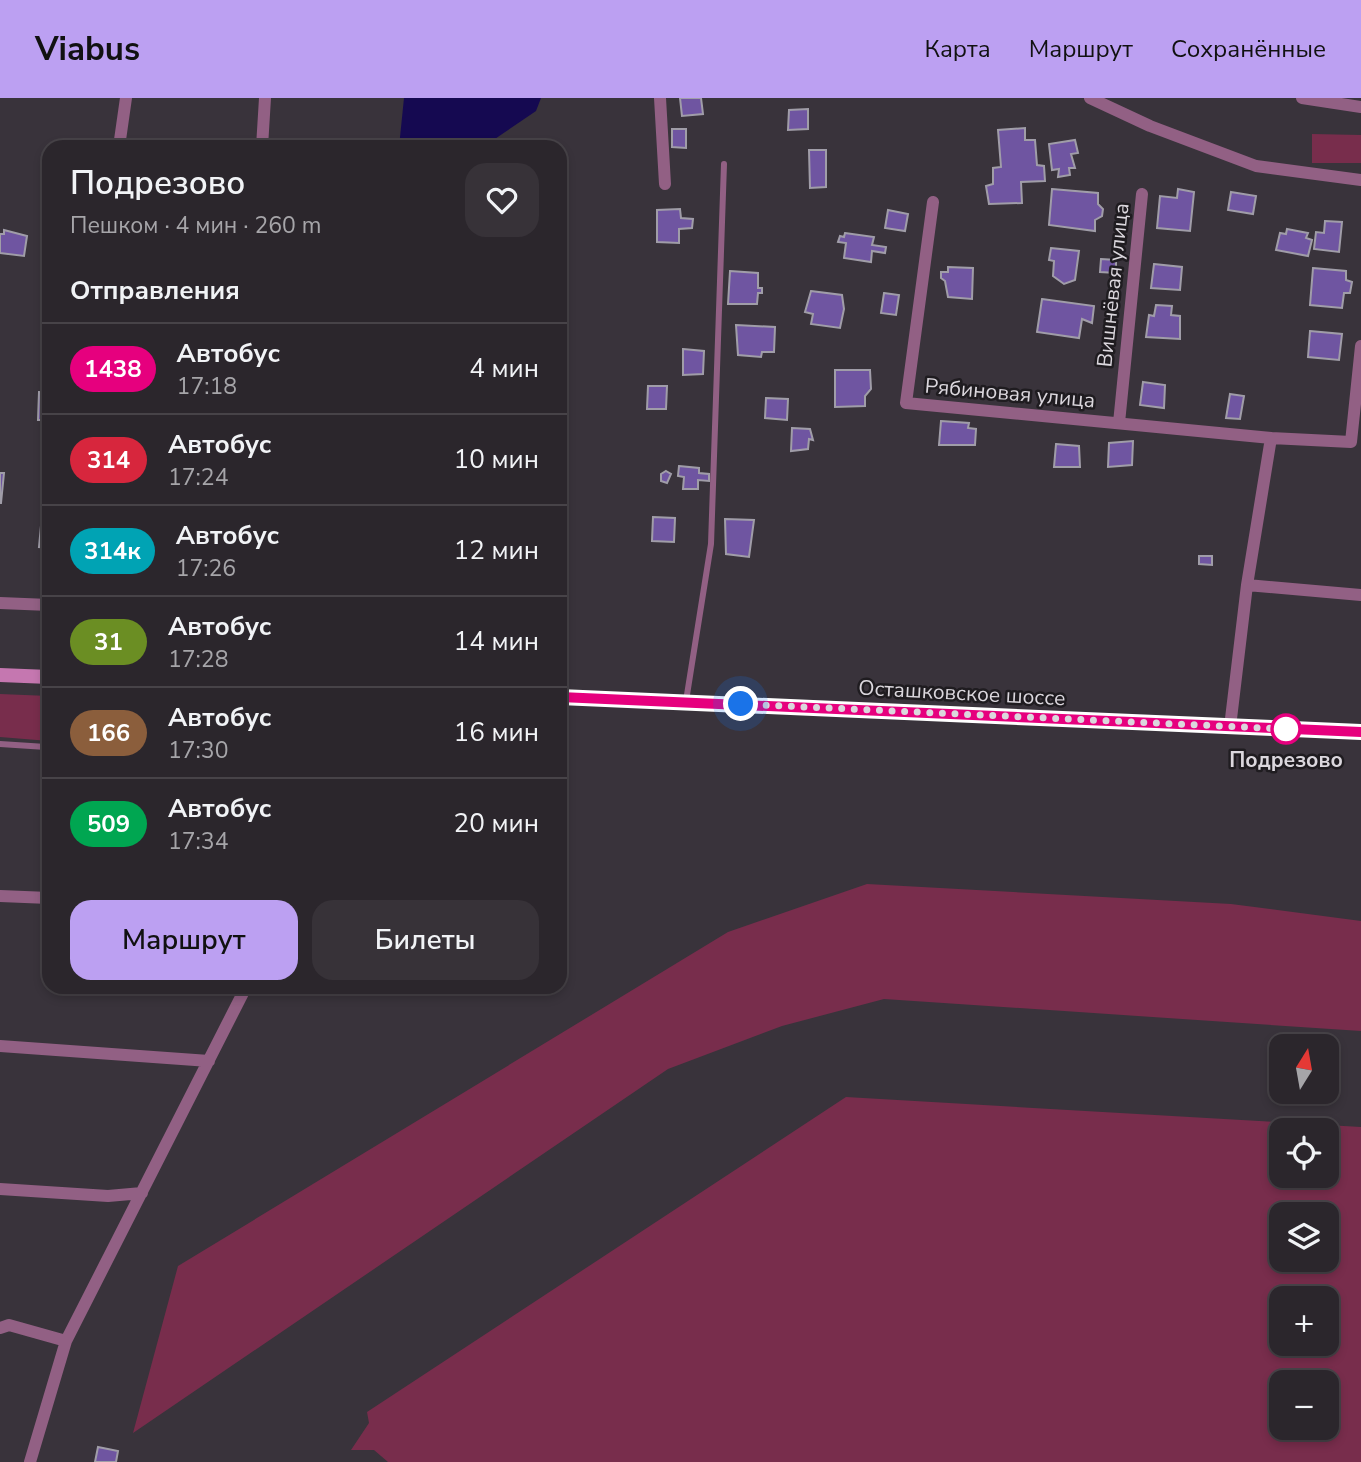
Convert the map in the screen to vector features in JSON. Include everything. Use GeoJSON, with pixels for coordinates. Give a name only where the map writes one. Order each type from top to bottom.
{"type":"FeatureCollection","features":[{"type":"Feature","properties":{"kind":"main road"},"geometry":{"type":"LineString","coordinates":[[0,675],[42,677]]}},
{"type":"Feature","properties":{"kind":"main road","name":"Осташковское шоссе"},"geometry":{"type":"LineString","coordinates":[[567,696],[1361,732]]}},
{"type":"Feature","properties":{"kind":"street"},"geometry":{"type":"LineString","coordinates":[[120,140],[126,98]]}},
{"type":"Feature","properties":{"kind":"street"},"geometry":{"type":"LineString","coordinates":[[262,140],[265,98]]}},
{"type":"Feature","properties":{"kind":"street"},"geometry":{"type":"LineString","coordinates":[[660,98],[665,184]]}},
{"type":"Feature","properties":{"kind":"street"},"geometry":{"type":"LineString","coordinates":[[1090,98],[1150,126],[1256,166],[1361,180]]}},
{"type":"Feature","properties":{"kind":"street"},"geometry":{"type":"LineString","coordinates":[[1302,98],[1361,107]]}},
{"type":"Feature","properties":{"kind":"street","name":"Вишнёвая улица"},"geometry":{"type":"LineString","coordinates":[[1119,423],[1142,194]]}},
{"type":"Feature","properties":{"kind":"street","name":"Рябиновая улица"},"geometry":{"type":"LineString","coordinates":[[933,202],[906,403],[1271,438],[1351,442],[1361,346]]}},
{"type":"Feature","properties":{"kind":"street"},"geometry":{"type":"LineString","coordinates":[[1230,727],[1247,585],[1271,438]]}},
{"type":"Feature","properties":{"kind":"street"},"geometry":{"type":"LineString","coordinates":[[1247,585],[1361,595]]}},
{"type":"Feature","properties":{"kind":"street"},"geometry":{"type":"LineString","coordinates":[[0,603],[42,605]]}},
{"type":"Feature","properties":{"kind":"street"},"geometry":{"type":"LineString","coordinates":[[0,896],[42,898]]}},
{"type":"Feature","properties":{"kind":"street"},"geometry":{"type":"LineString","coordinates":[[30,1462],[66,1341],[242,994]]}},
{"type":"Feature","properties":{"kind":"street"},"geometry":{"type":"LineString","coordinates":[[0,1046],[209,1061]]}},
{"type":"Feature","properties":{"kind":"street"},"geometry":{"type":"LineString","coordinates":[[0,1189],[108,1196],[142,1193]]}},
{"type":"Feature","properties":{"kind":"street"},"geometry":{"type":"LineString","coordinates":[[0,1328],[9,1325],[66,1341]]}},
{"type":"Feature","properties":{"kind":"lane"},"geometry":{"type":"LineString","coordinates":[[687,701],[711,544],[724,164]]}},
{"type":"Feature","properties":{"kind":"lane"},"geometry":{"type":"LineString","coordinates":[[0,744],[42,747]]}},
{"type":"Feature","properties":{"kind":"shaded area"},"geometry":{"type":"Polygon","coordinates":[[[404,98],[541,98],[536,111],[493,140],[400,140],[404,98]]]}},
{"type":"Feature","properties":{"kind":"shaded area"},"geometry":{"type":"Polygon","coordinates":[[[1312,134],[1361,135],[1361,163],[1312,163],[1312,134]]]}},
{"type":"Feature","properties":{"kind":"shaded area"},"geometry":{"type":"Polygon","coordinates":[[[0,694],[42,696],[42,740],[0,737],[0,694]]]}},
{"type":"Feature","properties":{"kind":"shaded area"},"geometry":{"type":"Polygon","coordinates":[[[867,884],[1231,904],[1361,921],[1361,1031],[884,999],[782,1026],[668,1069],[133,1433],[178,1266],[728,932],[867,884]]]}},
{"type":"Feature","properties":{"kind":"shaded area"},"geometry":{"type":"Polygon","coordinates":[[[846,1097],[1269,1122],[1269,1188],[1339,1188],[1339,1126],[1361,1127],[1361,1462],[388,1462],[374,1450],[351,1450],[369,1423],[367,1412],[846,1097]]]}},
{"type":"Feature","properties":{"kind":"building"},"geometry":{"type":"Polygon","coordinates":[[[680,98],[701,98],[703,114],[682,116],[680,98]]]}},
{"type":"Feature","properties":{"kind":"building"},"geometry":{"type":"Polygon","coordinates":[[[808,109],[808,129],[788,130],[789,110],[808,109]]]}},
{"type":"Feature","properties":{"kind":"building"},"geometry":{"type":"Polygon","coordinates":[[[1025,128],[1025,140],[1035,140],[1037,165],[1044,166],[1045,181],[1021,182],[1022,203],[989,204],[986,186],[993,184],[993,168],[1001,167],[998,130],[1025,128]]]}},
{"type":"Feature","properties":{"kind":"building"},"geometry":{"type":"Polygon","coordinates":[[[672,129],[686,129],[686,148],[672,147],[672,129]]]}},
{"type":"Feature","properties":{"kind":"building"},"geometry":{"type":"Polygon","coordinates":[[[1075,140],[1078,153],[1071,154],[1075,168],[1069,168],[1070,175],[1058,177],[1059,169],[1052,170],[1049,144],[1075,140]]]}},
{"type":"Feature","properties":{"kind":"building"},"geometry":{"type":"Polygon","coordinates":[[[809,150],[826,150],[826,187],[810,188],[809,150]]]}},
{"type":"Feature","properties":{"kind":"building"},"geometry":{"type":"Polygon","coordinates":[[[1052,189],[1098,193],[1098,204],[1103,209],[1102,216],[1095,220],[1095,231],[1049,225],[1052,189]]]}},
{"type":"Feature","properties":{"kind":"building"},"geometry":{"type":"Polygon","coordinates":[[[1178,189],[1194,192],[1190,231],[1157,228],[1160,196],[1177,198],[1178,189]]]}},
{"type":"Feature","properties":{"kind":"building"},"geometry":{"type":"Polygon","coordinates":[[[1231,192],[1256,196],[1253,214],[1228,210],[1231,192]]]}},
{"type":"Feature","properties":{"kind":"building"},"geometry":{"type":"Polygon","coordinates":[[[680,209],[681,218],[693,219],[692,228],[679,229],[679,243],[657,242],[657,210],[680,209]]]}},
{"type":"Feature","properties":{"kind":"building"},"geometry":{"type":"Polygon","coordinates":[[[888,210],[908,214],[905,231],[885,228],[888,210]]]}},
{"type":"Feature","properties":{"kind":"building"},"geometry":{"type":"Polygon","coordinates":[[[1325,221],[1342,222],[1339,252],[1314,249],[1316,232],[1324,233],[1325,221]]]}},
{"type":"Feature","properties":{"kind":"building"},"geometry":{"type":"Polygon","coordinates":[[[1287,229],[1308,233],[1306,238],[1312,240],[1308,256],[1276,250],[1280,233],[1286,234],[1287,229]]]}},
{"type":"Feature","properties":{"kind":"building"},"geometry":{"type":"Polygon","coordinates":[[[4,230],[27,236],[24,256],[0,253],[0,234],[4,234],[4,230]]]}},
{"type":"Feature","properties":{"kind":"building"},"geometry":{"type":"Polygon","coordinates":[[[845,233],[874,237],[872,245],[886,247],[885,253],[872,251],[871,262],[844,258],[846,243],[838,242],[840,236],[844,237],[845,233]]]}},
{"type":"Feature","properties":{"kind":"building"},"geometry":{"type":"Polygon","coordinates":[[[1051,248],[1079,251],[1075,280],[1064,284],[1053,276],[1054,261],[1049,260],[1051,248]]]}},
{"type":"Feature","properties":{"kind":"building"},"geometry":{"type":"Polygon","coordinates":[[[1101,259],[1116,260],[1116,273],[1100,272],[1101,259]]]}},
{"type":"Feature","properties":{"kind":"building"},"geometry":{"type":"Polygon","coordinates":[[[1154,264],[1182,267],[1180,290],[1151,288],[1154,264]]]}},
{"type":"Feature","properties":{"kind":"building"},"geometry":{"type":"Polygon","coordinates":[[[948,267],[973,268],[972,299],[948,297],[941,272],[948,272],[948,267]]]}},
{"type":"Feature","properties":{"kind":"building"},"geometry":{"type":"Polygon","coordinates":[[[1313,268],[1346,271],[1346,280],[1352,282],[1350,293],[1344,293],[1342,308],[1310,305],[1313,268]]]}},
{"type":"Feature","properties":{"kind":"building"},"geometry":{"type":"Polygon","coordinates":[[[730,271],[758,273],[758,288],[762,288],[762,293],[758,293],[757,304],[728,304],[730,271]]]}},
{"type":"Feature","properties":{"kind":"building"},"geometry":{"type":"Polygon","coordinates":[[[811,291],[842,295],[844,309],[840,328],[811,324],[813,314],[805,312],[811,291]]]}},
{"type":"Feature","properties":{"kind":"building"},"geometry":{"type":"Polygon","coordinates":[[[884,293],[899,295],[896,315],[881,313],[884,293]]]}},
{"type":"Feature","properties":{"kind":"building"},"geometry":{"type":"Polygon","coordinates":[[[1042,299],[1094,306],[1092,323],[1082,319],[1079,338],[1037,332],[1042,299]]]}},
{"type":"Feature","properties":{"kind":"building"},"geometry":{"type":"Polygon","coordinates":[[[1156,305],[1172,306],[1171,315],[1180,316],[1180,339],[1146,337],[1149,315],[1154,316],[1156,305]]]}},
{"type":"Feature","properties":{"kind":"building"},"geometry":{"type":"Polygon","coordinates":[[[736,325],[775,327],[774,352],[762,352],[761,357],[738,355],[736,325]]]}},
{"type":"Feature","properties":{"kind":"building"},"geometry":{"type":"Polygon","coordinates":[[[1310,331],[1342,334],[1339,360],[1308,357],[1310,331]]]}},
{"type":"Feature","properties":{"kind":"building"},"geometry":{"type":"Polygon","coordinates":[[[683,349],[704,351],[703,374],[683,375],[683,349]]]}},
{"type":"Feature","properties":{"kind":"building"},"geometry":{"type":"Polygon","coordinates":[[[835,370],[870,370],[871,389],[865,396],[865,406],[835,407],[835,370]]]}},
{"type":"Feature","properties":{"kind":"building"},"geometry":{"type":"Polygon","coordinates":[[[1143,382],[1165,385],[1164,408],[1140,405],[1143,382]]]}},
{"type":"Feature","properties":{"kind":"building"},"geometry":{"type":"Polygon","coordinates":[[[648,386],[667,386],[666,409],[647,409],[648,386]]]}},
{"type":"Feature","properties":{"kind":"building"},"geometry":{"type":"Polygon","coordinates":[[[39,392],[42,392],[42,420],[38,420],[39,392]]]}},
{"type":"Feature","properties":{"kind":"building"},"geometry":{"type":"Polygon","coordinates":[[[1230,394],[1244,396],[1240,419],[1226,418],[1230,394]]]}},
{"type":"Feature","properties":{"kind":"building"},"geometry":{"type":"Polygon","coordinates":[[[766,398],[788,399],[787,420],[765,418],[766,398]]]}},
{"type":"Feature","properties":{"kind":"building"},"geometry":{"type":"Polygon","coordinates":[[[941,421],[969,423],[968,428],[976,429],[975,445],[939,445],[941,421]]]}},
{"type":"Feature","properties":{"kind":"building"},"geometry":{"type":"Polygon","coordinates":[[[792,428],[810,429],[813,440],[809,439],[808,449],[791,451],[792,428]]]}},
{"type":"Feature","properties":{"kind":"building"},"geometry":{"type":"Polygon","coordinates":[[[1133,441],[1132,465],[1108,467],[1109,443],[1133,441]]]}},
{"type":"Feature","properties":{"kind":"building"},"geometry":{"type":"Polygon","coordinates":[[[1056,444],[1079,446],[1080,467],[1054,467],[1056,444]]]}},
{"type":"Feature","properties":{"kind":"building"},"geometry":{"type":"Polygon","coordinates":[[[679,466],[699,468],[699,473],[709,474],[709,481],[698,480],[698,489],[683,489],[684,477],[678,476],[679,466]]]}},
{"type":"Feature","properties":{"kind":"building"},"geometry":{"type":"Polygon","coordinates":[[[666,471],[671,474],[667,483],[661,481],[661,474],[666,471]]]}},
{"type":"Feature","properties":{"kind":"building"},"geometry":{"type":"Polygon","coordinates":[[[0,473],[4,473],[1,503],[0,503],[0,473]]]}},
{"type":"Feature","properties":{"kind":"building"},"geometry":{"type":"Polygon","coordinates":[[[42,515],[42,547],[39,547],[42,515]]]}},
{"type":"Feature","properties":{"kind":"building"},"geometry":{"type":"Polygon","coordinates":[[[653,517],[675,518],[674,542],[652,541],[653,517]]]}},
{"type":"Feature","properties":{"kind":"building"},"geometry":{"type":"Polygon","coordinates":[[[725,519],[754,520],[749,557],[726,554],[725,519]]]}},
{"type":"Feature","properties":{"kind":"building"},"geometry":{"type":"Polygon","coordinates":[[[1199,556],[1212,556],[1212,565],[1199,564],[1199,556]]]}},
{"type":"Feature","properties":{"kind":"building"},"geometry":{"type":"Polygon","coordinates":[[[98,1447],[118,1451],[116,1462],[95,1462],[98,1447]]]}},
{"type":"Feature","properties":{"kind":"bus line","name":"1438"},"geometry":{"type":"LineString","coordinates":[[567,697],[1361,732]]}},
{"type":"Feature","properties":{"kind":"place","name":"Подрезово"},"geometry":{"type":"Point","coordinates":[1286,729]}},
{"type":"Feature","properties":{"kind":"route"},"geometry":{"type":"LineString","coordinates":[[741,704],[1286,729]]}}]}
